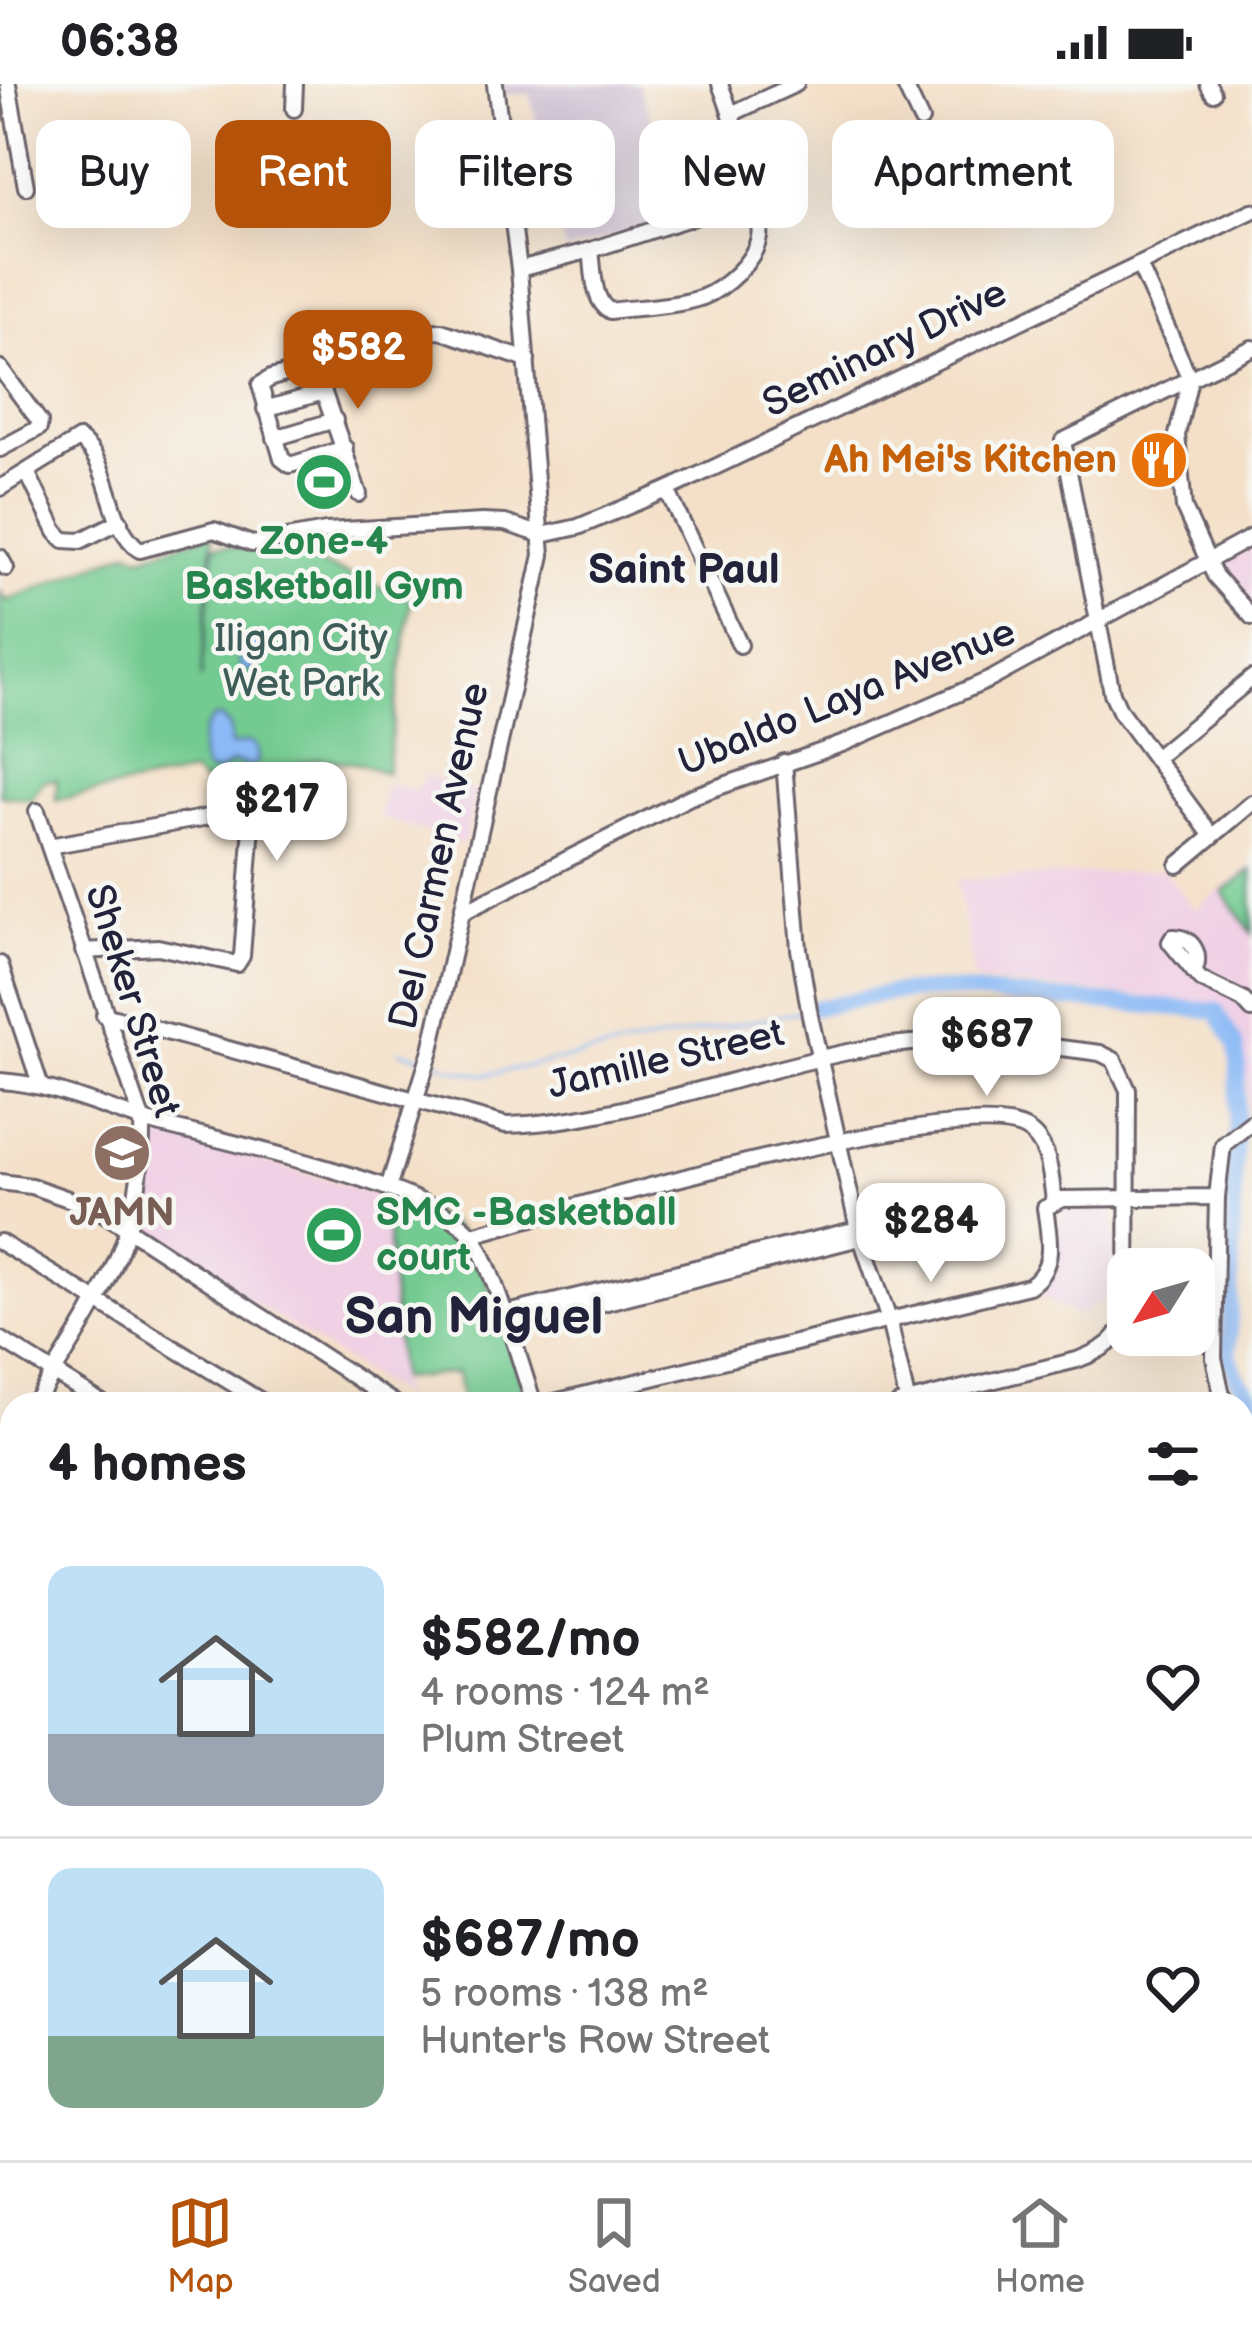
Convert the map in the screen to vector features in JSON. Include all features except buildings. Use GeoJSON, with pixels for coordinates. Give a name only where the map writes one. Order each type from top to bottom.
{"type":"FeatureCollection","features":[{"type":"Feature","properties":{"kind":"street"},"geometry":{"type":"LineString","coordinates":[[8,84],[26,187]]}},
{"type":"Feature","properties":{"kind":"street"},"geometry":{"type":"LineString","coordinates":[[294,110],[295,84]]}},
{"type":"Feature","properties":{"kind":"street","name":"Del Carmen Avenue"},"geometry":{"type":"LineString","coordinates":[[388,1188],[430,1056],[538,575],[542,535],[519,269],[495,84]]}},
{"type":"Feature","properties":{"kind":"street"},"geometry":{"type":"LineString","coordinates":[[720,84],[732,120]]}},
{"type":"Feature","properties":{"kind":"street"},"geometry":{"type":"LineString","coordinates":[[731,114],[796,84]]}},
{"type":"Feature","properties":{"kind":"street"},"geometry":{"type":"LineString","coordinates":[[904,84],[921,120]]}},
{"type":"Feature","properties":{"kind":"street","name":"Seminary Drive"},"geometry":{"type":"LineString","coordinates":[[542,535],[578,527],[668,490],[1252,211]]}},
{"type":"Feature","properties":{"kind":"street"},"geometry":{"type":"LineString","coordinates":[[519,269],[659,228]]}},
{"type":"Feature","properties":{"kind":"street"},"geometry":{"type":"LineString","coordinates":[[591,250],[598,298],[606,310],[700,298],[720,288],[756,248],[759,228]]}},
{"type":"Feature","properties":{"kind":"street"},"geometry":{"type":"LineString","coordinates":[[1139,265],[1190,379],[1177,435],[1184,508],[1207,563],[1226,593],[1252,617]]}},
{"type":"Feature","properties":{"kind":"street"},"geometry":{"type":"LineString","coordinates":[[266,409],[319,378],[421,332],[441,331],[527,360]]}},
{"type":"Feature","properties":{"kind":"street"},"geometry":{"type":"LineString","coordinates":[[308,347],[359,494]]}},
{"type":"Feature","properties":{"kind":"street"},"geometry":{"type":"LineString","coordinates":[[1212,836],[1120,711],[1112,693],[1063,441],[1252,348]]}},
{"type":"Feature","properties":{"kind":"street"},"geometry":{"type":"LineString","coordinates":[[0,368],[40,422],[39,428],[0,449]]}},
{"type":"Feature","properties":{"kind":"street"},"geometry":{"type":"LineString","coordinates":[[319,378],[264,381],[260,386],[282,459],[290,465],[345,448]]}},
{"type":"Feature","properties":{"kind":"street"},"geometry":{"type":"LineString","coordinates":[[275,438],[335,420]]}},
{"type":"Feature","properties":{"kind":"street"},"geometry":{"type":"LineString","coordinates":[[0,488],[79,439],[92,451],[120,521],[140,550],[214,530],[252,544],[326,531],[482,522],[524,527],[542,535]]}},
{"type":"Feature","properties":{"kind":"street"},"geometry":{"type":"LineString","coordinates":[[27,472],[64,540],[80,541],[120,521]]}},
{"type":"Feature","properties":{"kind":"street"},"geometry":{"type":"LineString","coordinates":[[668,490],[740,645]]}},
{"type":"Feature","properties":{"kind":"street","name":"Ubaldo Laya Avenue"},"geometry":{"type":"LineString","coordinates":[[463,912],[690,797],[842,744],[930,706],[1098,624],[1252,537]]}},
{"type":"Feature","properties":{"kind":"street"},"geometry":{"type":"LineString","coordinates":[[1155,758],[1252,678]]}},
{"type":"Feature","properties":{"kind":"street"},"geometry":{"type":"LineString","coordinates":[[784,762],[799,949],[819,1059],[859,1233],[889,1320],[903,1392]]}},
{"type":"Feature","properties":{"kind":"street"},"geometry":{"type":"LineString","coordinates":[[1178,866],[1252,803]]}},
{"type":"Feature","properties":{"kind":"street","name":"Sheker Street"},"geometry":{"type":"LineString","coordinates":[[37,811],[142,1119],[130,1230],[99,1302],[41,1392]]}},
{"type":"Feature","properties":{"kind":"street"},"geometry":{"type":"LineString","coordinates":[[49,846],[236,812],[252,824],[248,902],[237,964],[158,947],[83,951]]}},
{"type":"Feature","properties":{"kind":"street"},"geometry":{"type":"LineString","coordinates":[[0,964],[40,1084]]}},
{"type":"Feature","properties":{"kind":"street"},"geometry":{"type":"LineString","coordinates":[[1194,971],[1252,1010]]}},
{"type":"Feature","properties":{"kind":"street","name":"Jamille Street"},"geometry":{"type":"LineString","coordinates":[[104,1015],[478,1120],[534,1124],[866,1049],[934,1042],[1032,1044],[1100,1053],[1114,1060],[1128,1090],[1127,1312],[1114,1341],[1100,1351],[949,1392]]}},
{"type":"Feature","properties":{"kind":"street"},"geometry":{"type":"LineString","coordinates":[[0,1081],[40,1084],[142,1119],[388,1188],[449,1216],[472,1235],[530,1392]]}},
{"type":"Feature","properties":{"kind":"street"},"geometry":{"type":"LineString","coordinates":[[1221,1392],[1214,1358],[1217,1197],[1223,1145],[1252,1122]]}},
{"type":"Feature","properties":{"kind":"street"},"geometry":{"type":"LineString","coordinates":[[472,1235],[911,1126],[1023,1127],[1042,1146],[1054,1202]]}},
{"type":"Feature","properties":{"kind":"street"},"geometry":{"type":"LineString","coordinates":[[0,1182],[67,1196],[130,1230],[378,1392]]}},
{"type":"Feature","properties":{"kind":"street"},"geometry":{"type":"LineString","coordinates":[[595,1392],[982,1300],[1040,1279],[1050,1255],[1045,1208],[1054,1202],[1126,1196],[1217,1197]]}},
{"type":"Feature","properties":{"kind":"street"},"geometry":{"type":"LineString","coordinates":[[505,1321],[859,1233]]}},
{"type":"Feature","properties":{"kind":"street"},"geometry":{"type":"LineString","coordinates":[[0,1243],[246,1392]]}},
{"type":"Feature","properties":{"kind":"street"},"geometry":{"type":"LineString","coordinates":[[0,1340],[84,1392]]}},
{"type":"Feature","properties":{"kind":"shaded area"},"geometry":{"type":"Polygon","coordinates":[[[502,84],[638,84],[652,120],[639,120],[639,228],[646,228],[565,251],[560,228],[615,228],[615,120],[536,120],[530,94],[504,95],[502,84]]]}},
{"type":"Feature","properties":{"kind":"shaded area"},"geometry":{"type":"Polygon","coordinates":[[[1252,547],[1252,608],[1219,567],[1252,547]]]}},
{"type":"Feature","properties":{"kind":"shaded area"},"geometry":{"type":"Polygon","coordinates":[[[424,775],[476,791],[464,844],[379,817],[387,782],[417,791],[424,775]]]}},
{"type":"Feature","properties":{"kind":"shaded area"},"geometry":{"type":"Polygon","coordinates":[[[1252,866],[1249,1116],[1242,1040],[1220,1004],[974,981],[957,880],[1164,870],[1194,910],[1252,866]]]}},
{"type":"Feature","properties":{"kind":"shaded area"},"geometry":{"type":"Polygon","coordinates":[[[148,1128],[385,1197],[401,1392],[395,1392],[135,1227],[148,1128]]]}},
{"type":"Feature","properties":{"kind":"shaded area"},"geometry":{"type":"Polygon","coordinates":[[[1113,1202],[1115,1248],[1107,1248],[1107,1298],[1076,1316],[1037,1294],[1055,1271],[1060,1218],[1067,1207],[1113,1202]]]}},
{"type":"Feature","properties":{"kind":"green space","name":"Iligan City Wet Park"},"geometry":{"type":"Polygon","coordinates":[[[213,533],[201,679],[215,546],[281,549],[411,599],[386,773],[319,759],[256,775],[203,782],[192,773],[56,800],[57,780],[44,780],[31,799],[0,795],[0,591],[7,601],[129,551],[142,556],[213,533]]]}},
{"type":"Feature","properties":{"kind":"green space"},"geometry":{"type":"Polygon","coordinates":[[[1252,870],[1252,933],[1223,892],[1252,870]]]}},
{"type":"Feature","properties":{"kind":"green space"},"geometry":{"type":"Polygon","coordinates":[[[385,1197],[437,1215],[459,1231],[477,1254],[526,1392],[460,1392],[457,1373],[399,1379],[385,1197]]]}},
{"type":"Feature","properties":{"kind":"water"},"geometry":{"type":"Polygon","coordinates":[[[260,636],[267,646],[265,658],[254,670],[245,671],[240,665],[241,646],[248,637],[260,636]]]}},
{"type":"Feature","properties":{"kind":"water"},"geometry":{"type":"Polygon","coordinates":[[[214,718],[230,727],[231,746],[248,742],[256,746],[258,760],[253,767],[233,762],[218,773],[207,771],[202,743],[214,718]]]}},
{"type":"Feature","properties":{"kind":"waterway"},"geometry":{"type":"LineString","coordinates":[[814,1008],[890,993],[940,990],[1216,1011],[1235,1044],[1238,1063],[1229,1355],[1249,1392]]}},
{"type":"Feature","properties":{"kind":"waterway"},"geometry":{"type":"LineString","coordinates":[[431,1059],[452,1069],[485,1075],[802,1011]]}},
{"type":"Feature","properties":{"kind":"waterway"},"geometry":{"type":"LineString","coordinates":[[400,1051],[422,1057]]}},
{"type":"Feature","properties":{"kind":"place","name":"Ah Mei's Kitchen"},"geometry":{"type":"Point","coordinates":[1159,460]}},
{"type":"Feature","properties":{"kind":"place","name":"Zone-4 Basketball Gym"},"geometry":{"type":"Point","coordinates":[324,482]}},
{"type":"Feature","properties":{"kind":"place","name":"JAMN"},"geometry":{"type":"Point","coordinates":[122,1153]}},
{"type":"Feature","properties":{"kind":"place","name":"SMC -Basketball court"},"geometry":{"type":"Point","coordinates":[334,1235]}},
{"type":"Feature","properties":{"kind":"district","name":"Saint Paul"},"geometry":{"type":"Point","coordinates":[684,570]}},
{"type":"Feature","properties":{"kind":"district","name":"San Miguel"},"geometry":{"type":"Point","coordinates":[474,1317]}}]}
